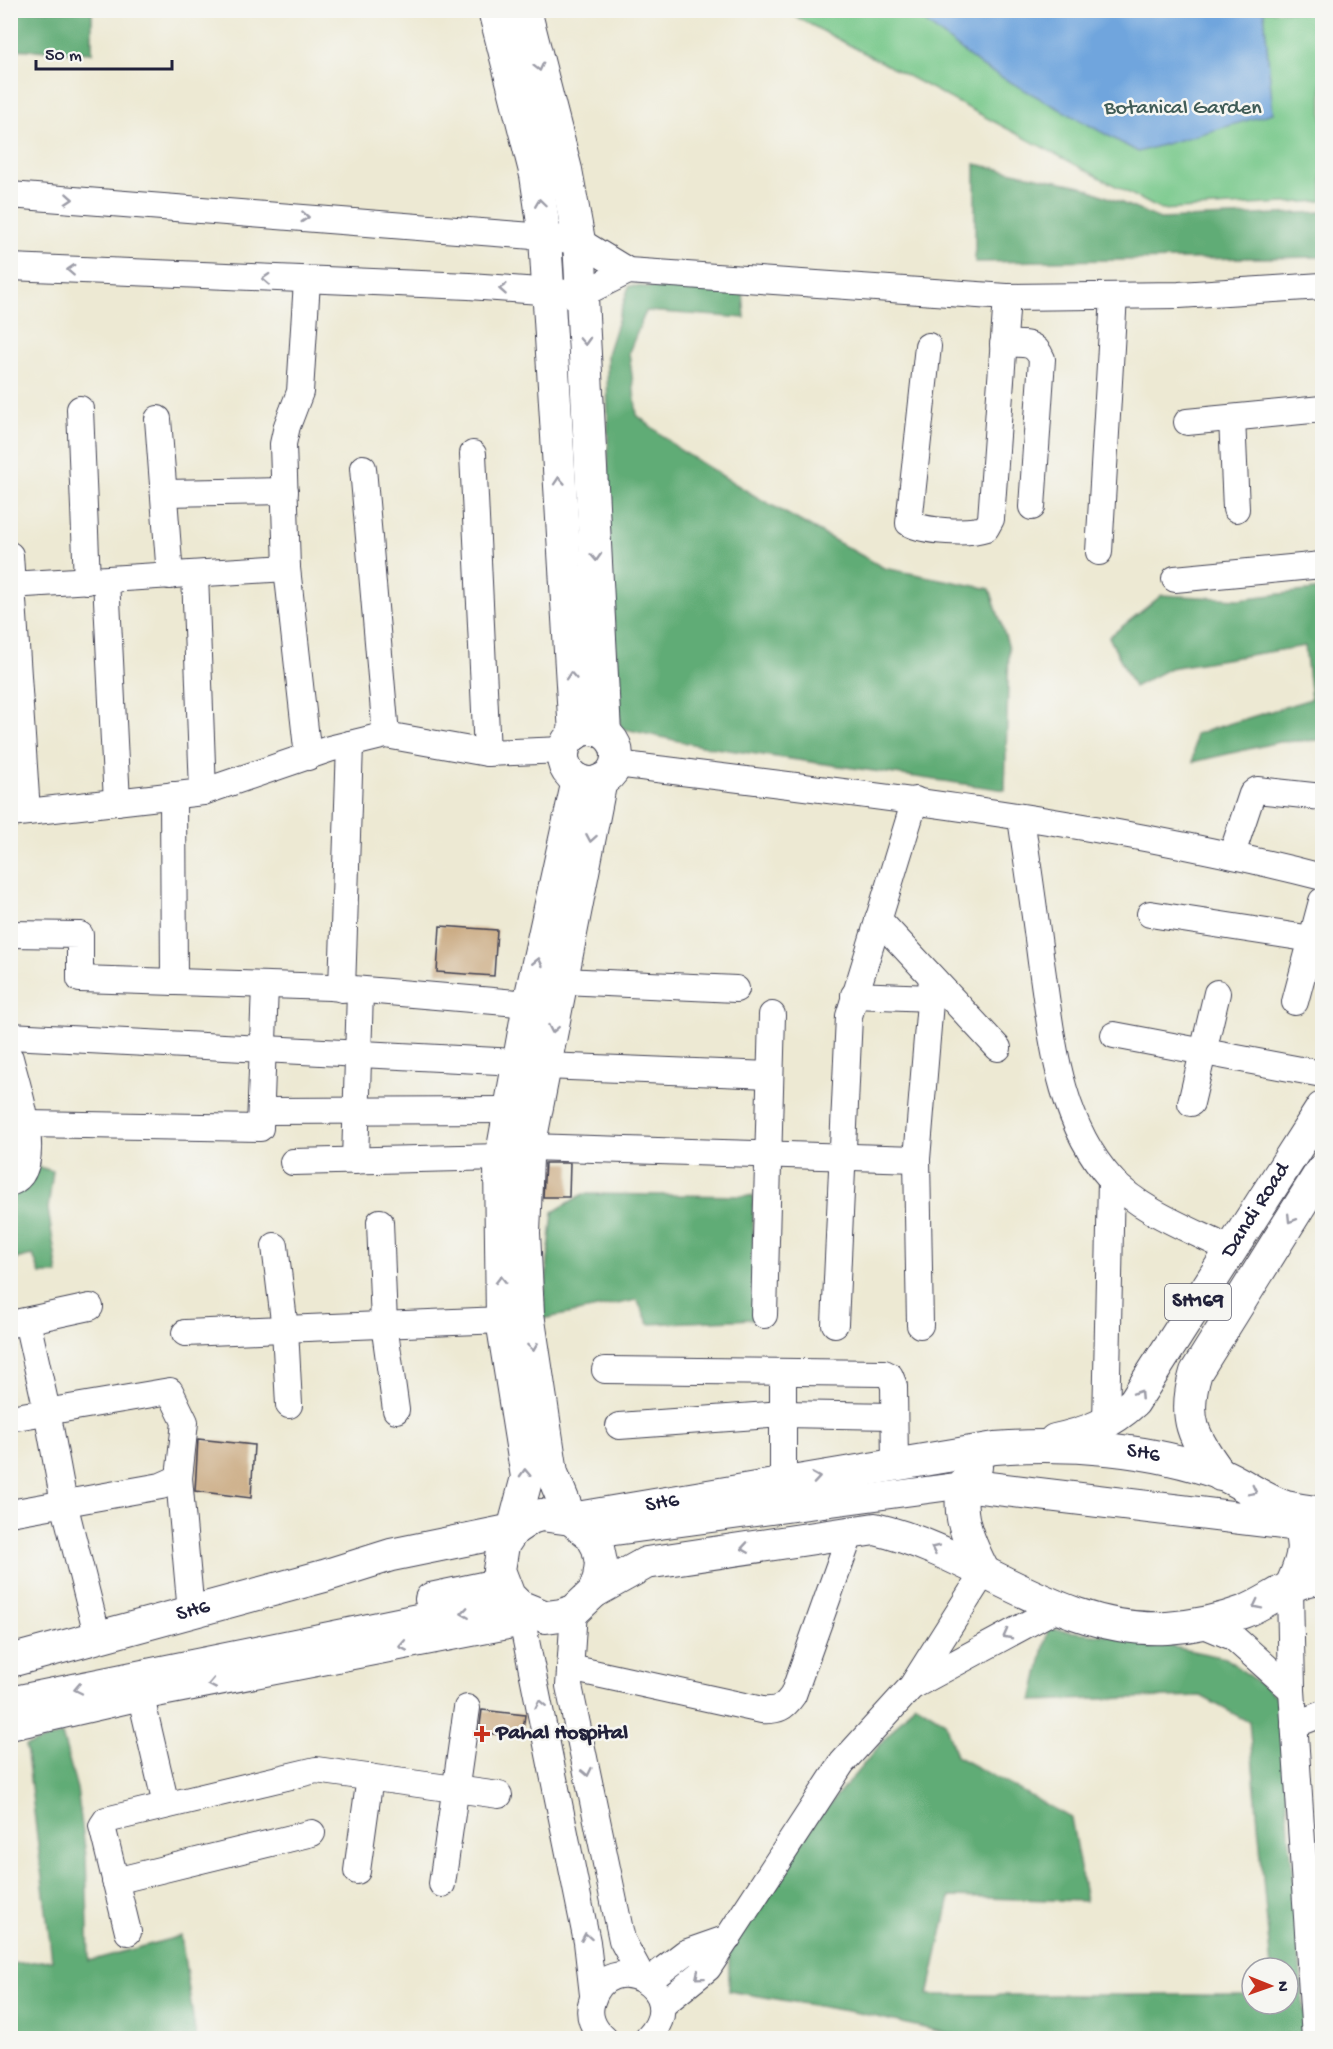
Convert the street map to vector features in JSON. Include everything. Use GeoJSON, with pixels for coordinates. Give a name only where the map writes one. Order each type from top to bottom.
{"type":"FeatureCollection","features":[{"type":"Feature","properties":{"kind":"main road"},"geometry":{"type":"LineString","coordinates":[[494,10],[536,175],[545,237],[546,292],[581,739]]}},
{"type":"Feature","properties":{"kind":"main road"},"geometry":{"type":"LineString","coordinates":[[525,10],[566,170],[579,241],[582,294],[581,739],[566,767],[598,775]]}},
{"type":"Feature","properties":{"kind":"main road"},"geometry":{"type":"LineString","coordinates":[[514,1604],[499,1564],[527,1477],[502,1320],[515,1152],[532,1064],[529,1004],[598,775],[615,746],[581,739]]}},
{"type":"Feature","properties":{"kind":"main road"},"geometry":{"type":"LineString","coordinates":[[584,1601],[599,1578],[601,1563],[552,1473],[528,1314],[524,1233],[510,1110],[532,1064],[563,981],[598,775]]}},
{"type":"Feature","properties":{"kind":"main road","name":"Dandi Road"},"geometry":{"type":"LineString","coordinates":[[1034,1445],[1089,1433],[1118,1417],[1134,1402],[1323,1108]]}},
{"type":"Feature","properties":{"kind":"main road","name":"Dandi Road"},"geometry":{"type":"LineString","coordinates":[[1221,1474],[1201,1448],[1190,1420],[1188,1397],[1196,1372],[1323,1170]]}},
{"type":"Feature","properties":{"kind":"main road","name":"SH6"},"geometry":{"type":"LineString","coordinates":[[12,1681],[98,1638],[391,1555],[508,1537],[531,1518],[542,1515],[581,1527],[783,1484],[995,1448],[1034,1445],[1163,1459],[1221,1474],[1307,1518]]}},
{"type":"Feature","properties":{"kind":"main road"},"geometry":{"type":"LineString","coordinates":[[984,1572],[965,1536],[962,1508],[964,1485],[972,1472],[995,1448]]}},
{"type":"Feature","properties":{"kind":"main road"},"geometry":{"type":"LineString","coordinates":[[12,1681],[234,1641],[514,1604],[546,1617],[584,1601],[646,1563],[875,1529],[906,1536],[1073,1614],[1122,1627],[1166,1628],[1202,1624],[1245,1611],[1307,1582],[1301,1564],[1307,1518],[964,1485]]}},
{"type":"Feature","properties":{"kind":"main road"},"geometry":{"type":"LineString","coordinates":[[12,1681],[239,1612],[508,1537]]}},
{"type":"Feature","properties":{"kind":"main road"},"geometry":{"type":"LineString","coordinates":[[12,1681],[139,1687],[423,1619],[514,1604]]}},
{"type":"Feature","properties":{"kind":"street"},"geometry":{"type":"LineString","coordinates":[[10,195],[579,241],[628,271],[1007,297],[1114,296],[1323,286]]}},
{"type":"Feature","properties":{"kind":"street"},"geometry":{"type":"LineString","coordinates":[[10,267],[469,286],[582,294],[628,271]]}},
{"type":"Feature","properties":{"kind":"street"},"geometry":{"type":"LineString","coordinates":[[307,281],[300,392],[283,444],[287,568],[308,757]]}},
{"type":"Feature","properties":{"kind":"street"},"geometry":{"type":"LineString","coordinates":[[1099,552],[1114,296]]}},
{"type":"Feature","properties":{"kind":"street"},"geometry":{"type":"LineString","coordinates":[[928,346],[909,523],[925,529],[977,531],[986,528],[991,519],[1007,297]]}},
{"type":"Feature","properties":{"kind":"street"},"geometry":{"type":"LineString","coordinates":[[1004,344],[1032,344],[1038,348],[1042,359],[1032,507]]}},
{"type":"Feature","properties":{"kind":"street"},"geometry":{"type":"LineString","coordinates":[[80,409],[117,802]]}},
{"type":"Feature","properties":{"kind":"street"},"geometry":{"type":"LineString","coordinates":[[1187,422],[1323,409]]}},
{"type":"Feature","properties":{"kind":"street"},"geometry":{"type":"LineString","coordinates":[[1232,418],[1236,509]]}},
{"type":"Feature","properties":{"kind":"street"},"geometry":{"type":"LineString","coordinates":[[158,419],[164,493],[182,575],[203,792]]}},
{"type":"Feature","properties":{"kind":"street"},"geometry":{"type":"LineString","coordinates":[[473,454],[488,753]]}},
{"type":"Feature","properties":{"kind":"street"},"geometry":{"type":"LineString","coordinates":[[363,468],[387,735]]}},
{"type":"Feature","properties":{"kind":"street"},"geometry":{"type":"LineString","coordinates":[[164,493],[285,491]]}},
{"type":"Feature","properties":{"kind":"street"},"geometry":{"type":"LineString","coordinates":[[10,555],[19,813],[203,792],[308,757],[387,735],[488,753],[581,739]]}},
{"type":"Feature","properties":{"kind":"street"},"geometry":{"type":"LineString","coordinates":[[1175,579],[1323,565]]}},
{"type":"Feature","properties":{"kind":"street"},"geometry":{"type":"LineString","coordinates":[[12,585],[287,568]]}},
{"type":"Feature","properties":{"kind":"street"},"geometry":{"type":"LineString","coordinates":[[350,744],[351,990],[357,1056],[355,1161]]}},
{"type":"Feature","properties":{"kind":"street"},"geometry":{"type":"LineString","coordinates":[[598,775],[915,800],[1232,854],[1323,877]]}},
{"type":"Feature","properties":{"kind":"street"},"geometry":{"type":"LineString","coordinates":[[1232,854],[1252,794],[1257,790],[1323,797]]}},
{"type":"Feature","properties":{"kind":"street"},"geometry":{"type":"LineString","coordinates":[[173,795],[174,982]]}},
{"type":"Feature","properties":{"kind":"street"},"geometry":{"type":"LineString","coordinates":[[835,1324],[849,1016],[915,800]]}},
{"type":"Feature","properties":{"kind":"street"},"geometry":{"type":"LineString","coordinates":[[1021,818],[1060,1078],[1073,1117],[1087,1144],[1111,1179],[1135,1200],[1232,1250]]}},
{"type":"Feature","properties":{"kind":"street"},"geometry":{"type":"LineString","coordinates":[[1295,1002],[1323,901]]}},
{"type":"Feature","properties":{"kind":"street"},"geometry":{"type":"LineString","coordinates":[[1150,914],[1312,939]]}},
{"type":"Feature","properties":{"kind":"street"},"geometry":{"type":"LineString","coordinates":[[878,920],[932,988],[998,1048]]}},
{"type":"Feature","properties":{"kind":"street"},"geometry":{"type":"LineString","coordinates":[[10,934],[80,935],[80,979],[265,985],[529,1004]]}},
{"type":"Feature","properties":{"kind":"street"},"geometry":{"type":"LineString","coordinates":[[563,981],[736,989]]}},
{"type":"Feature","properties":{"kind":"street"},"geometry":{"type":"LineString","coordinates":[[26,1124],[260,1128],[265,985]]}},
{"type":"Feature","properties":{"kind":"street"},"geometry":{"type":"LineString","coordinates":[[854,995],[932,988]]}},
{"type":"Feature","properties":{"kind":"street"},"geometry":{"type":"LineString","coordinates":[[920,1325],[917,1159],[932,988]]}},
{"type":"Feature","properties":{"kind":"street"},"geometry":{"type":"LineString","coordinates":[[1191,1103],[1217,993]]}},
{"type":"Feature","properties":{"kind":"street"},"geometry":{"type":"LineString","coordinates":[[764,1315],[772,1016]]}},
{"type":"Feature","properties":{"kind":"street"},"geometry":{"type":"LineString","coordinates":[[1114,1035],[1323,1074]]}},
{"type":"Feature","properties":{"kind":"street"},"geometry":{"type":"LineString","coordinates":[[10,1036],[357,1056],[770,1075]]}},
{"type":"Feature","properties":{"kind":"street"},"geometry":{"type":"LineString","coordinates":[[10,1058],[30,1151],[27,1169],[10,1183]]}},
{"type":"Feature","properties":{"kind":"street"},"geometry":{"type":"LineString","coordinates":[[261,1111],[510,1110]]}},
{"type":"Feature","properties":{"kind":"street"},"geometry":{"type":"LineString","coordinates":[[293,1162],[515,1152],[767,1154],[917,1159]]}},
{"type":"Feature","properties":{"kind":"street"},"geometry":{"type":"LineString","coordinates":[[1106,1424],[1111,1179]]}},
{"type":"Feature","properties":{"kind":"street"},"geometry":{"type":"LineString","coordinates":[[380,1222],[384,1324],[396,1410]]}},
{"type":"Feature","properties":{"kind":"street"},"geometry":{"type":"LineString","coordinates":[[275,1246],[285,1329],[289,1405]]}},
{"type":"Feature","properties":{"kind":"street"},"geometry":{"type":"LineString","coordinates":[[90,1307],[19,1323],[48,1411],[64,1503],[98,1638]]}},
{"type":"Feature","properties":{"kind":"street"},"geometry":{"type":"LineString","coordinates":[[185,1333],[502,1320]]}},
{"type":"Feature","properties":{"kind":"street"},"geometry":{"type":"LineString","coordinates":[[605,1370],[884,1373],[893,1381],[895,1465]]}},
{"type":"Feature","properties":{"kind":"street"},"geometry":{"type":"LineString","coordinates":[[783,1372],[783,1484]]}},
{"type":"Feature","properties":{"kind":"street"},"geometry":{"type":"LineString","coordinates":[[10,1418],[170,1391],[185,1422],[179,1478],[191,1613]]}},
{"type":"Feature","properties":{"kind":"street"},"geometry":{"type":"LineString","coordinates":[[619,1426],[783,1414],[894,1416]]}},
{"type":"Feature","properties":{"kind":"street"},"geometry":{"type":"LineString","coordinates":[[10,1513],[160,1486],[179,1478]]}},
{"type":"Feature","properties":{"kind":"street"},"geometry":{"type":"LineString","coordinates":[[581,1527],[964,1485]]}},
{"type":"Feature","properties":{"kind":"street"},"geometry":{"type":"LineString","coordinates":[[570,1668],[762,1710],[774,1711],[785,1707],[793,1695],[851,1532]]}},
{"type":"Feature","properties":{"kind":"street"},"geometry":{"type":"LineString","coordinates":[[661,2006],[708,1968],[842,1763],[912,1686],[984,1572]]}},
{"type":"Feature","properties":{"kind":"street"},"geometry":{"type":"LineString","coordinates":[[1307,1582],[1292,1690],[1294,1725],[1313,1837],[1315,2038]]}},
{"type":"Feature","properties":{"kind":"street"},"geometry":{"type":"LineString","coordinates":[[584,1601],[570,1668],[569,1686],[622,1940],[645,1980],[658,1995],[661,2006],[656,2030],[648,2038]]}},
{"type":"Feature","properties":{"kind":"street"},"geometry":{"type":"LineString","coordinates":[[10,1727],[139,1687],[514,1604],[587,1942],[593,1995],[591,2017],[603,2038]]}},
{"type":"Feature","properties":{"kind":"street"},"geometry":{"type":"LineString","coordinates":[[912,1686],[1059,1607]]}},
{"type":"Feature","properties":{"kind":"street"},"geometry":{"type":"LineString","coordinates":[[1202,1624],[1233,1637],[1292,1690]]}},
{"type":"Feature","properties":{"kind":"street"},"geometry":{"type":"LineString","coordinates":[[139,1687],[166,1805]]}},
{"type":"Feature","properties":{"kind":"street"},"geometry":{"type":"LineString","coordinates":[[442,1884],[467,1708]]}},
{"type":"Feature","properties":{"kind":"street"},"geometry":{"type":"LineString","coordinates":[[1294,1725],[1323,1714]]}},
{"type":"Feature","properties":{"kind":"street"},"geometry":{"type":"LineString","coordinates":[[128,1932],[102,1824],[166,1805],[305,1771],[329,1771],[499,1796]]}},
{"type":"Feature","properties":{"kind":"street"},"geometry":{"type":"LineString","coordinates":[[357,1871],[369,1777]]}},
{"type":"Feature","properties":{"kind":"street"},"geometry":{"type":"LineString","coordinates":[[115,1881],[312,1833]]}},
{"type":"Feature","properties":{"kind":"street"},"geometry":{"type":"LineString","coordinates":[[645,1980],[685,1953],[729,1938]]}},
{"type":"Feature","properties":{"kind":"street"},"geometry":{"type":"LineString","coordinates":[[593,1995],[609,1978],[632,1975],[645,1980]]}},
{"type":"Feature","properties":{"kind":"green space"},"geometry":{"type":"Polygon","coordinates":[[[11,10],[92,11],[92,53],[11,49],[11,10]]]}},
{"type":"Feature","properties":{"kind":"green space","name":"Botanical Garden"},"geometry":{"type":"Polygon","coordinates":[[[785,11],[1322,11],[1322,201],[1161,210],[785,11]]]}},
{"type":"Feature","properties":{"kind":"green space"},"geometry":{"type":"Polygon","coordinates":[[[975,164],[1081,186],[1160,219],[1322,212],[1322,257],[975,262],[975,164]]]}},
{"type":"Feature","properties":{"kind":"green space"},"geometry":{"type":"Polygon","coordinates":[[[629,286],[743,292],[745,318],[646,311],[629,352],[637,415],[680,450],[755,496],[884,568],[990,589],[1009,648],[1005,790],[701,746],[620,728],[609,538],[607,354],[629,286]]]}},
{"type":"Feature","properties":{"kind":"green space"},"geometry":{"type":"Polygon","coordinates":[[[1322,589],[1322,740],[1279,742],[1193,762],[1195,734],[1311,699],[1305,646],[1170,668],[1134,687],[1109,637],[1162,595],[1239,599],[1322,589]]]}},
{"type":"Feature","properties":{"kind":"green space"},"geometry":{"type":"Polygon","coordinates":[[[39,1167],[53,1171],[48,1209],[58,1274],[40,1274],[33,1255],[11,1260],[10,1195],[18,1193],[39,1167]]]}},
{"type":"Feature","properties":{"kind":"green space"},"geometry":{"type":"Polygon","coordinates":[[[583,1194],[753,1196],[754,1319],[649,1324],[637,1300],[542,1319],[553,1212],[583,1194]]]}},
{"type":"Feature","properties":{"kind":"green space"},"geometry":{"type":"Polygon","coordinates":[[[1048,1629],[1130,1638],[1226,1658],[1278,1698],[1299,1956],[1270,1956],[1249,1722],[1201,1696],[1032,1701],[1048,1629]]]}},
{"type":"Feature","properties":{"kind":"green space"},"geometry":{"type":"Polygon","coordinates":[[[915,1703],[945,1722],[956,1756],[1071,1818],[1086,1901],[950,1897],[928,1995],[1240,1995],[1240,2016],[1300,2016],[1300,1964],[1304,2038],[968,2038],[859,2013],[729,1991],[729,1954],[816,1821],[915,1703]]]}},
{"type":"Feature","properties":{"kind":"green space"},"geometry":{"type":"Polygon","coordinates":[[[62,1734],[77,1789],[86,1856],[89,1961],[181,1936],[196,2038],[11,2038],[11,1964],[52,1960],[26,1746],[62,1734]]]}},
{"type":"Feature","properties":{"kind":"water"},"geometry":{"type":"Polygon","coordinates":[[[911,11],[1264,11],[1273,113],[1138,152],[983,67],[911,11]]]}},
{"type":"Feature","properties":{"kind":"building"},"geometry":{"type":"Polygon","coordinates":[[[440,926],[497,930],[494,976],[437,972],[440,926]]]}},
{"type":"Feature","properties":{"kind":"building"},"geometry":{"type":"Polygon","coordinates":[[[545,1163],[570,1163],[569,1197],[543,1197],[545,1163]]]}},
{"type":"Feature","properties":{"kind":"building"},"geometry":{"type":"Polygon","coordinates":[[[198,1439],[254,1445],[251,1498],[195,1491],[198,1439]]]}},
{"type":"Feature","properties":{"kind":"building"},"geometry":{"type":"Polygon","coordinates":[[[482,1710],[525,1715],[522,1737],[479,1732],[482,1710]]]}},
{"type":"Feature","properties":{"kind":"place","name":"Pahal Hospital"},"geometry":{"type":"Point","coordinates":[482,1734]}}]}
